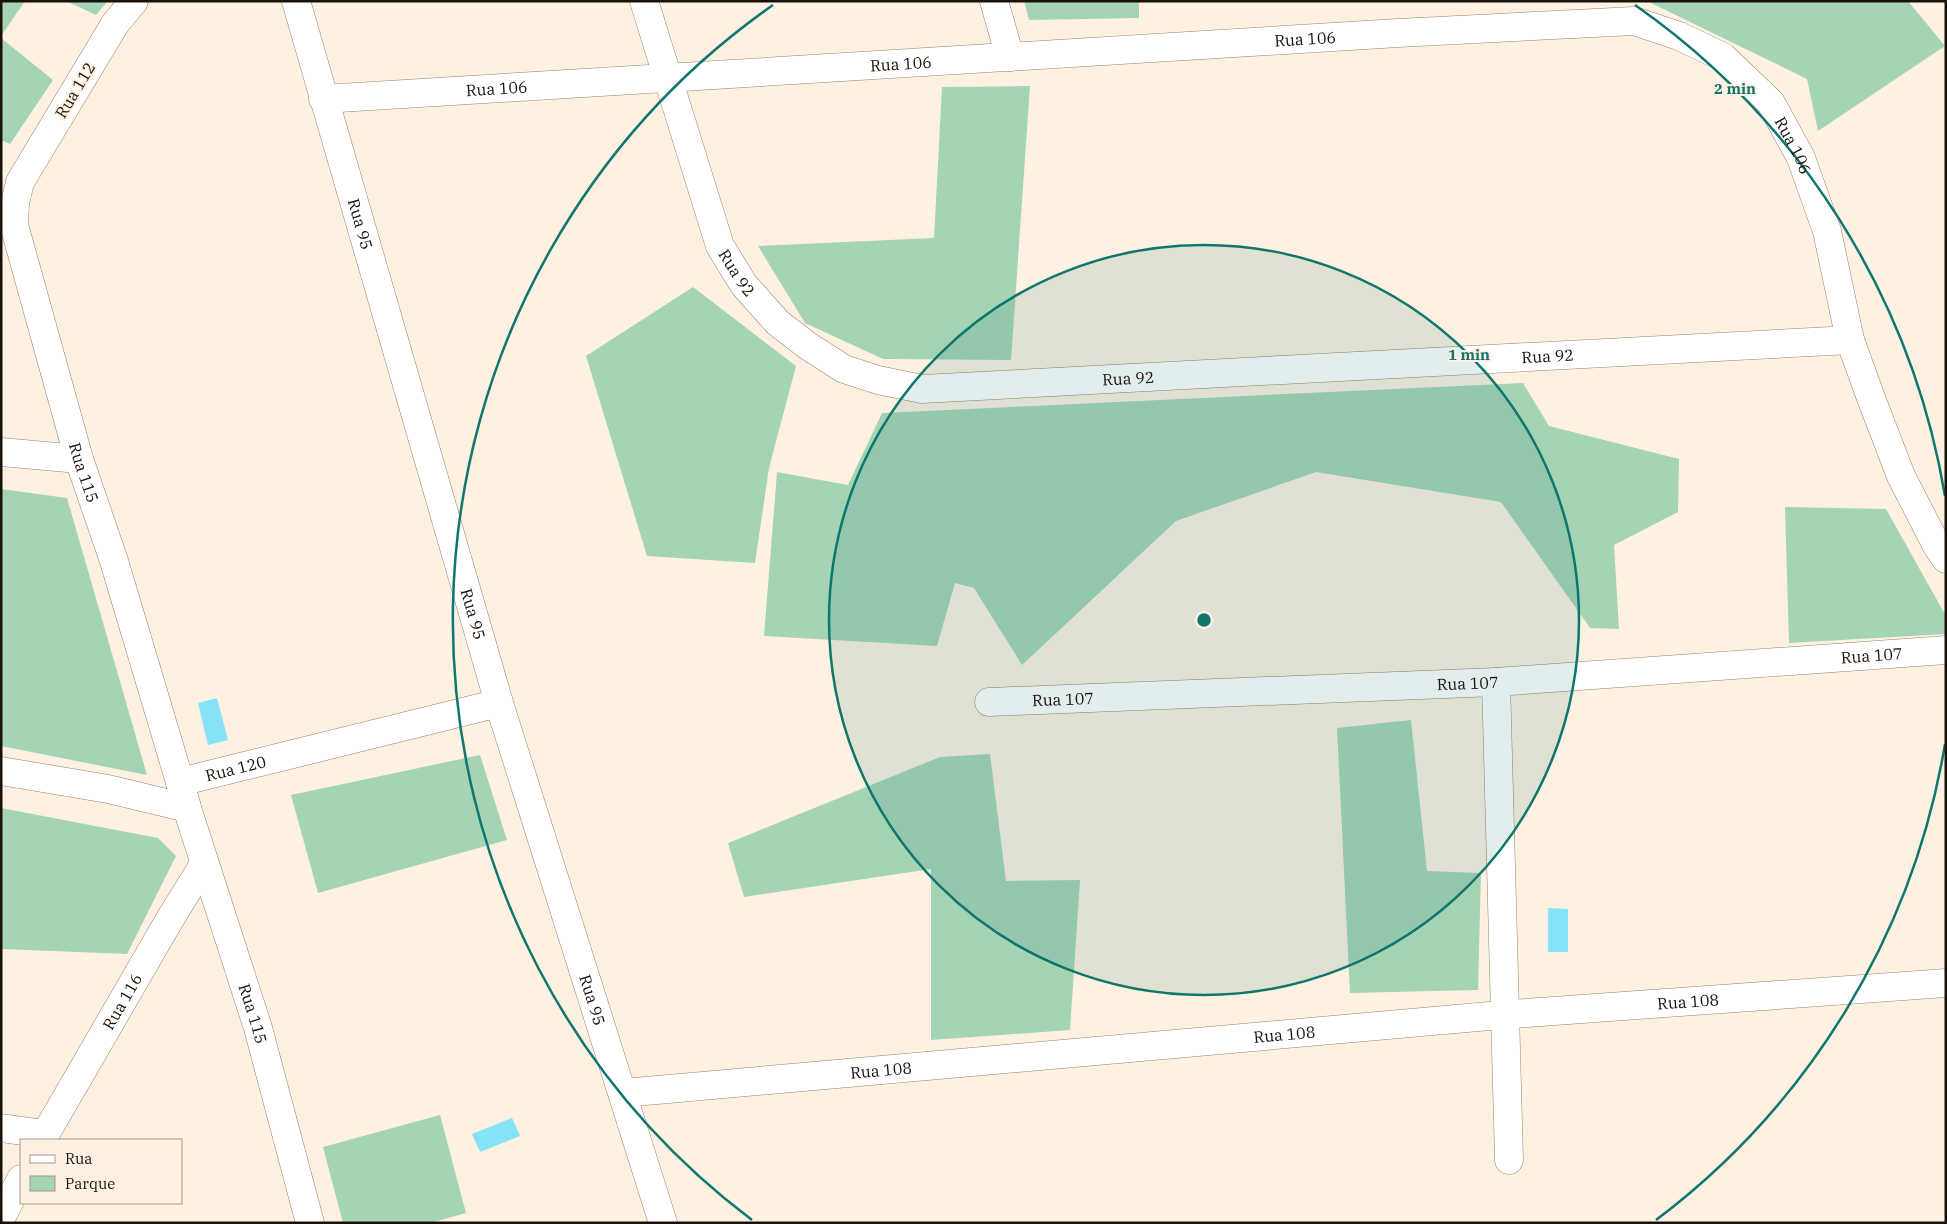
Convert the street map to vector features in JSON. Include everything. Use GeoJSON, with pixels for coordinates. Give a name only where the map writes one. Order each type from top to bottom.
{"type":"FeatureCollection","features":[{"type":"Feature","properties":{"kind":"street","name":"Rua 112"},"geometry":{"type":"LineString","coordinates":[[11,176],[115,24],[134,1]]}},
{"type":"Feature","properties":{"kind":"street","name":"Rua 95"},"geometry":{"type":"LineString","coordinates":[[296,1],[499,703],[663,1223]]}},
{"type":"Feature","properties":{"kind":"street","name":"Rua 92"},"geometry":{"type":"LineString","coordinates":[[644,1],[720,246],[744,285],[778,323],[808,346],[844,369],[878,380],[922,389],[1850,340]]}},
{"type":"Feature","properties":{"kind":"street"},"geometry":{"type":"LineString","coordinates":[[994,1],[1010,57]]}},
{"type":"Feature","properties":{"kind":"street","name":"Rua 106"},"geometry":{"type":"LineString","coordinates":[[323,99],[474,88],[668,78],[1398,33],[1634,21],[1679,36],[1723,57],[1771,103],[1801,158],[1827,231],[1850,340],[1901,476],[1937,546],[1946,559]]}},
{"type":"Feature","properties":{"kind":"street","name":"Rua 115"},"geometry":{"type":"LineString","coordinates":[[11,176],[15,202],[14,225],[79,459],[114,561],[204,864],[258,1028],[310,1223]]}},
{"type":"Feature","properties":{"kind":"street"},"geometry":{"type":"LineString","coordinates":[[1,452],[79,459]]}},
{"type":"Feature","properties":{"kind":"street","name":"Rua 107"},"geometry":{"type":"LineString","coordinates":[[989,702],[1496,682],[1946,650]]}},
{"type":"Feature","properties":{"kind":"street"},"geometry":{"type":"LineString","coordinates":[[1496,682],[1509,1160]]}},
{"type":"Feature","properties":{"kind":"street","name":"Rua 120"},"geometry":{"type":"LineString","coordinates":[[1,771],[108,789],[183,795],[499,703]]}},
{"type":"Feature","properties":{"kind":"street","name":"Rua 116"},"geometry":{"type":"LineString","coordinates":[[43,1137],[204,864]]}},
{"type":"Feature","properties":{"kind":"street","name":"Rua 108"},"geometry":{"type":"LineString","coordinates":[[623,1093],[1505,1015],[1946,983]]}},
{"type":"Feature","properties":{"kind":"street"},"geometry":{"type":"LineString","coordinates":[[1,1128],[43,1137]]}},
{"type":"Feature","properties":{"kind":"street"},"geometry":{"type":"LineString","coordinates":[[1,1218],[20,1181]]}},
{"type":"Feature","properties":{"kind":"green space"},"geometry":{"type":"Polygon","coordinates":[[[1,1],[25,1],[1,36],[1,1]]]}},
{"type":"Feature","properties":{"kind":"green space"},"geometry":{"type":"Polygon","coordinates":[[[66,1],[108,1],[96,15],[66,1]]]}},
{"type":"Feature","properties":{"kind":"green space"},"geometry":{"type":"Polygon","coordinates":[[[1024,1],[1139,1],[1139,18],[1029,20],[1024,1]]]}},
{"type":"Feature","properties":{"kind":"green space"},"geometry":{"type":"Polygon","coordinates":[[[1647,1],[1908,1],[1945,46],[1818,131],[1807,79],[1647,1]]]}},
{"type":"Feature","properties":{"kind":"green space"},"geometry":{"type":"Polygon","coordinates":[[[1,38],[53,80],[10,144],[1,140],[1,38]]]}},
{"type":"Feature","properties":{"kind":"green space"},"geometry":{"type":"Polygon","coordinates":[[[1030,86],[1011,360],[883,359],[805,323],[758,246],[934,238],[942,87],[1030,86]]]}},
{"type":"Feature","properties":{"kind":"green space"},"geometry":{"type":"Polygon","coordinates":[[[693,287],[796,366],[769,468],[755,563],[647,556],[586,356],[693,287]]]}},
{"type":"Feature","properties":{"kind":"green space"},"geometry":{"type":"Polygon","coordinates":[[[1523,383],[1549,426],[1679,459],[1678,512],[1614,545],[1619,629],[1590,628],[1501,502],[1316,472],[1176,521],[1022,665],[974,588],[955,583],[937,646],[764,636],[777,472],[848,485],[882,413],[1523,383]]]}},
{"type":"Feature","properties":{"kind":"green space"},"geometry":{"type":"Polygon","coordinates":[[[1,489],[67,498],[147,775],[1,746],[1,489]]]}},
{"type":"Feature","properties":{"kind":"green space"},"geometry":{"type":"Polygon","coordinates":[[[1785,507],[1886,509],[1946,616],[1946,634],[1789,643],[1785,507]]]}},
{"type":"Feature","properties":{"kind":"green space"},"geometry":{"type":"Polygon","coordinates":[[[1411,720],[1427,871],[1481,873],[1478,990],[1350,993],[1337,728],[1411,720]]]}},
{"type":"Feature","properties":{"kind":"green space"},"geometry":{"type":"Polygon","coordinates":[[[990,754],[1006,881],[1080,880],[1070,1030],[931,1040],[931,869],[744,897],[728,843],[940,757],[990,754]]]}},
{"type":"Feature","properties":{"kind":"green space"},"geometry":{"type":"Polygon","coordinates":[[[480,755],[507,840],[318,893],[291,795],[480,755]]]}},
{"type":"Feature","properties":{"kind":"green space"},"geometry":{"type":"Polygon","coordinates":[[[1,808],[158,838],[176,856],[127,954],[1,949],[1,808]]]}},
{"type":"Feature","properties":{"kind":"green space"},"geometry":{"type":"Polygon","coordinates":[[[440,1115],[466,1213],[430,1223],[343,1223],[323,1147],[440,1115]]]}},
{"type":"Feature","properties":{"kind":"water"},"geometry":{"type":"Polygon","coordinates":[[[217,698],[228,740],[208,745],[198,703],[217,698]]]}},
{"type":"Feature","properties":{"kind":"water"},"geometry":{"type":"Polygon","coordinates":[[[1548,908],[1568,909],[1568,952],[1548,952],[1548,908]]]}},
{"type":"Feature","properties":{"kind":"water"},"geometry":{"type":"Polygon","coordinates":[[[512,1118],[520,1136],[480,1152],[472,1134],[512,1118]]]}}]}
